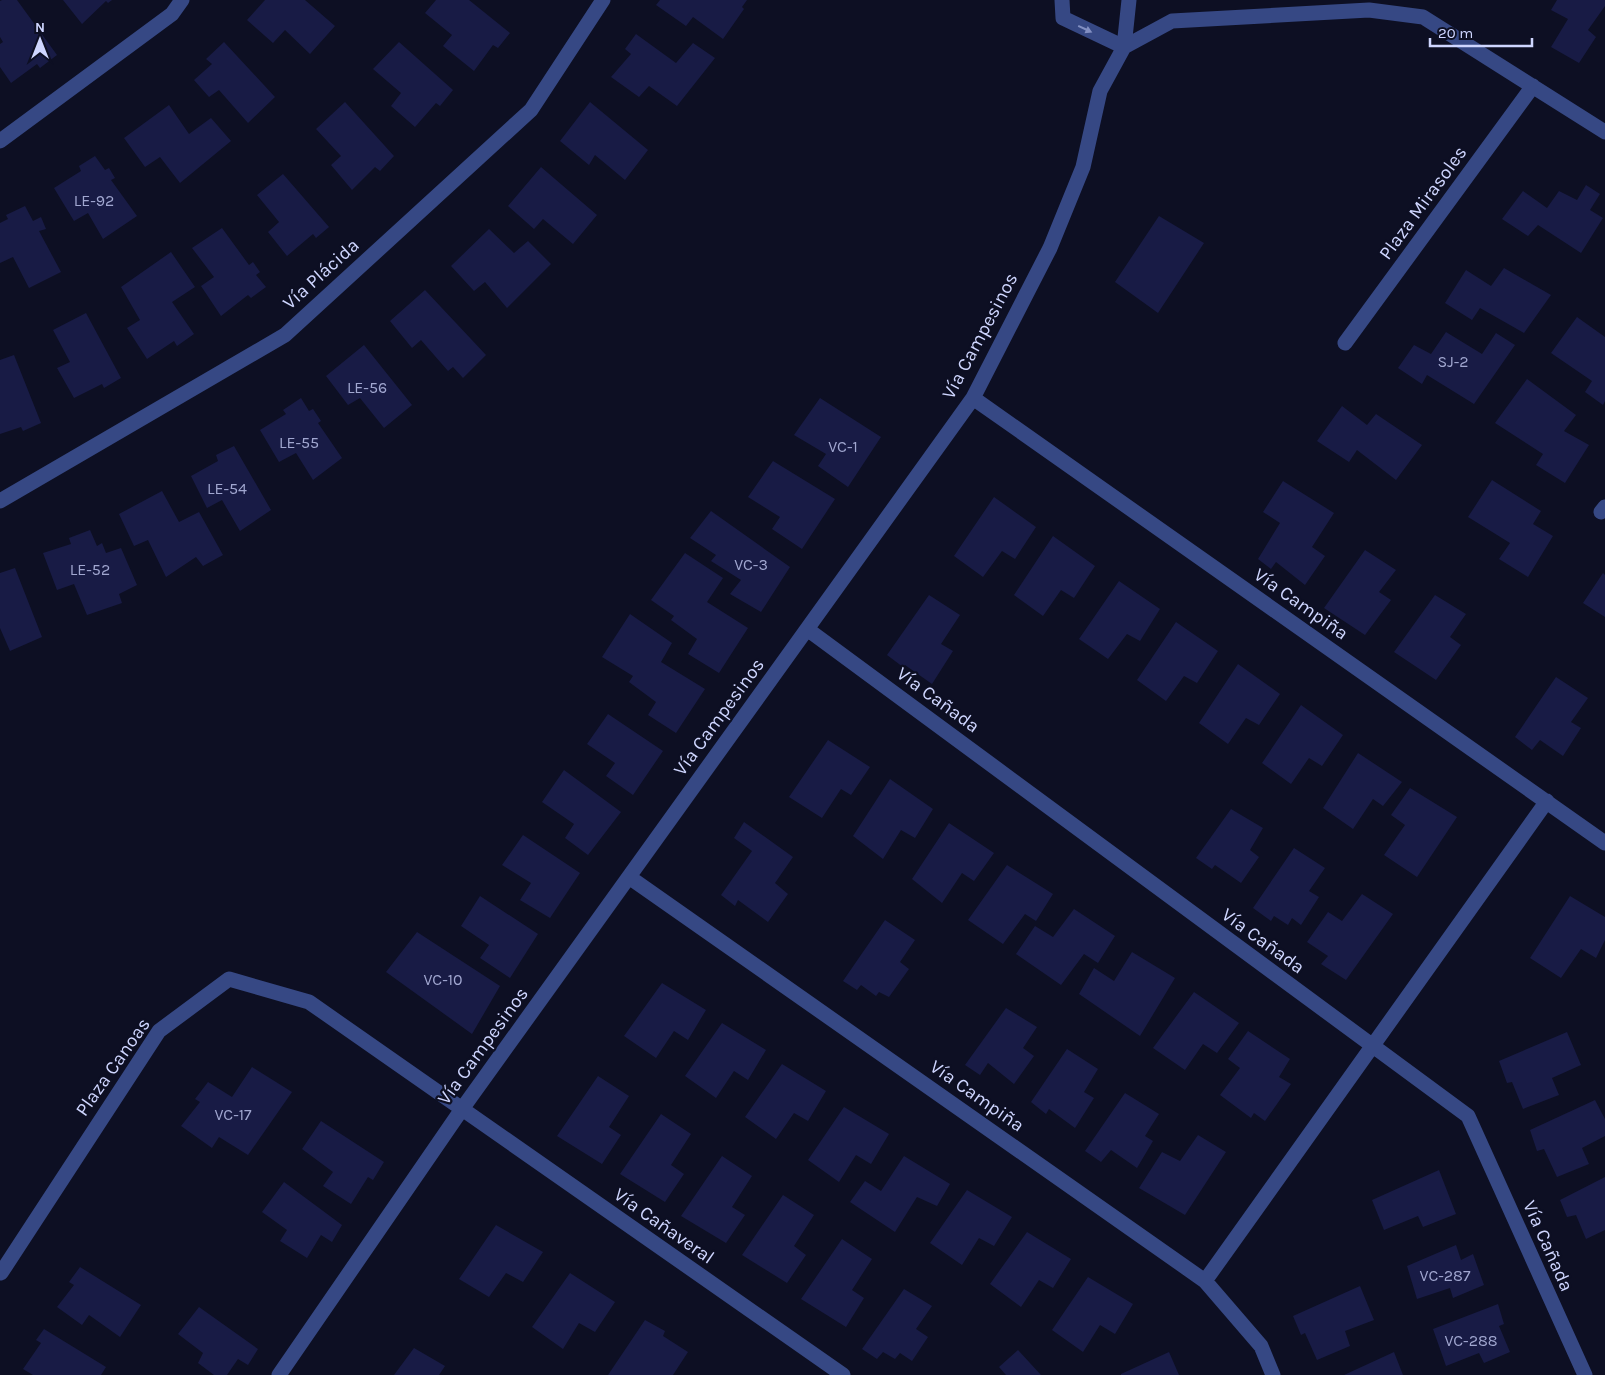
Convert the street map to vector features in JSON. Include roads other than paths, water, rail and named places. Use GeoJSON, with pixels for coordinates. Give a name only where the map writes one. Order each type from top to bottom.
{"type":"FeatureCollection","features":[{"type":"Feature","properties":{"kind":"street"},"geometry":{"type":"LineString","coordinates":[[0,141],[172,14],[182,0]]}},
{"type":"Feature","properties":{"kind":"street","name":"Vía Plácida"},"geometry":{"type":"LineString","coordinates":[[0,501],[285,335],[531,110],[603,0]]}},
{"type":"Feature","properties":{"kind":"street"},"geometry":{"type":"LineString","coordinates":[[1062,0],[1064,18],[1124,47],[1172,21],[1368,10],[1423,17],[1605,132]]}},
{"type":"Feature","properties":{"kind":"street","name":"Vía Campesinos"},"geometry":{"type":"LineString","coordinates":[[279,1375],[462,1109],[973,398],[1050,248],[1083,167],[1100,91],[1124,47],[1129,0]]}},
{"type":"Feature","properties":{"kind":"street","name":"Plaza Mirasoles"},"geometry":{"type":"LineString","coordinates":[[1345,343],[1533,86]]}},
{"type":"Feature","properties":{"kind":"street","name":"Vía Campiña"},"geometry":{"type":"LineString","coordinates":[[973,398],[1605,843]]}},
{"type":"Feature","properties":{"kind":"street","name":"Vía Cañada"},"geometry":{"type":"LineString","coordinates":[[807,629],[1468,1116],[1584,1375]]}},
{"type":"Feature","properties":{"kind":"street"},"geometry":{"type":"LineString","coordinates":[[1205,1281],[1546,801]]}},
{"type":"Feature","properties":{"kind":"street","name":"Vía Campiña"},"geometry":{"type":"LineString","coordinates":[[629,877],[1205,1281],[1262,1346],[1273,1375]]}},
{"type":"Feature","properties":{"kind":"street","name":"Plaza Canoas"},"geometry":{"type":"LineString","coordinates":[[1,1273],[159,1031],[229,978],[309,1002],[462,1109]]}},
{"type":"Feature","properties":{"kind":"street","name":"Vía Cañaveral"},"geometry":{"type":"LineString","coordinates":[[462,1109],[843,1375]]}}]}
